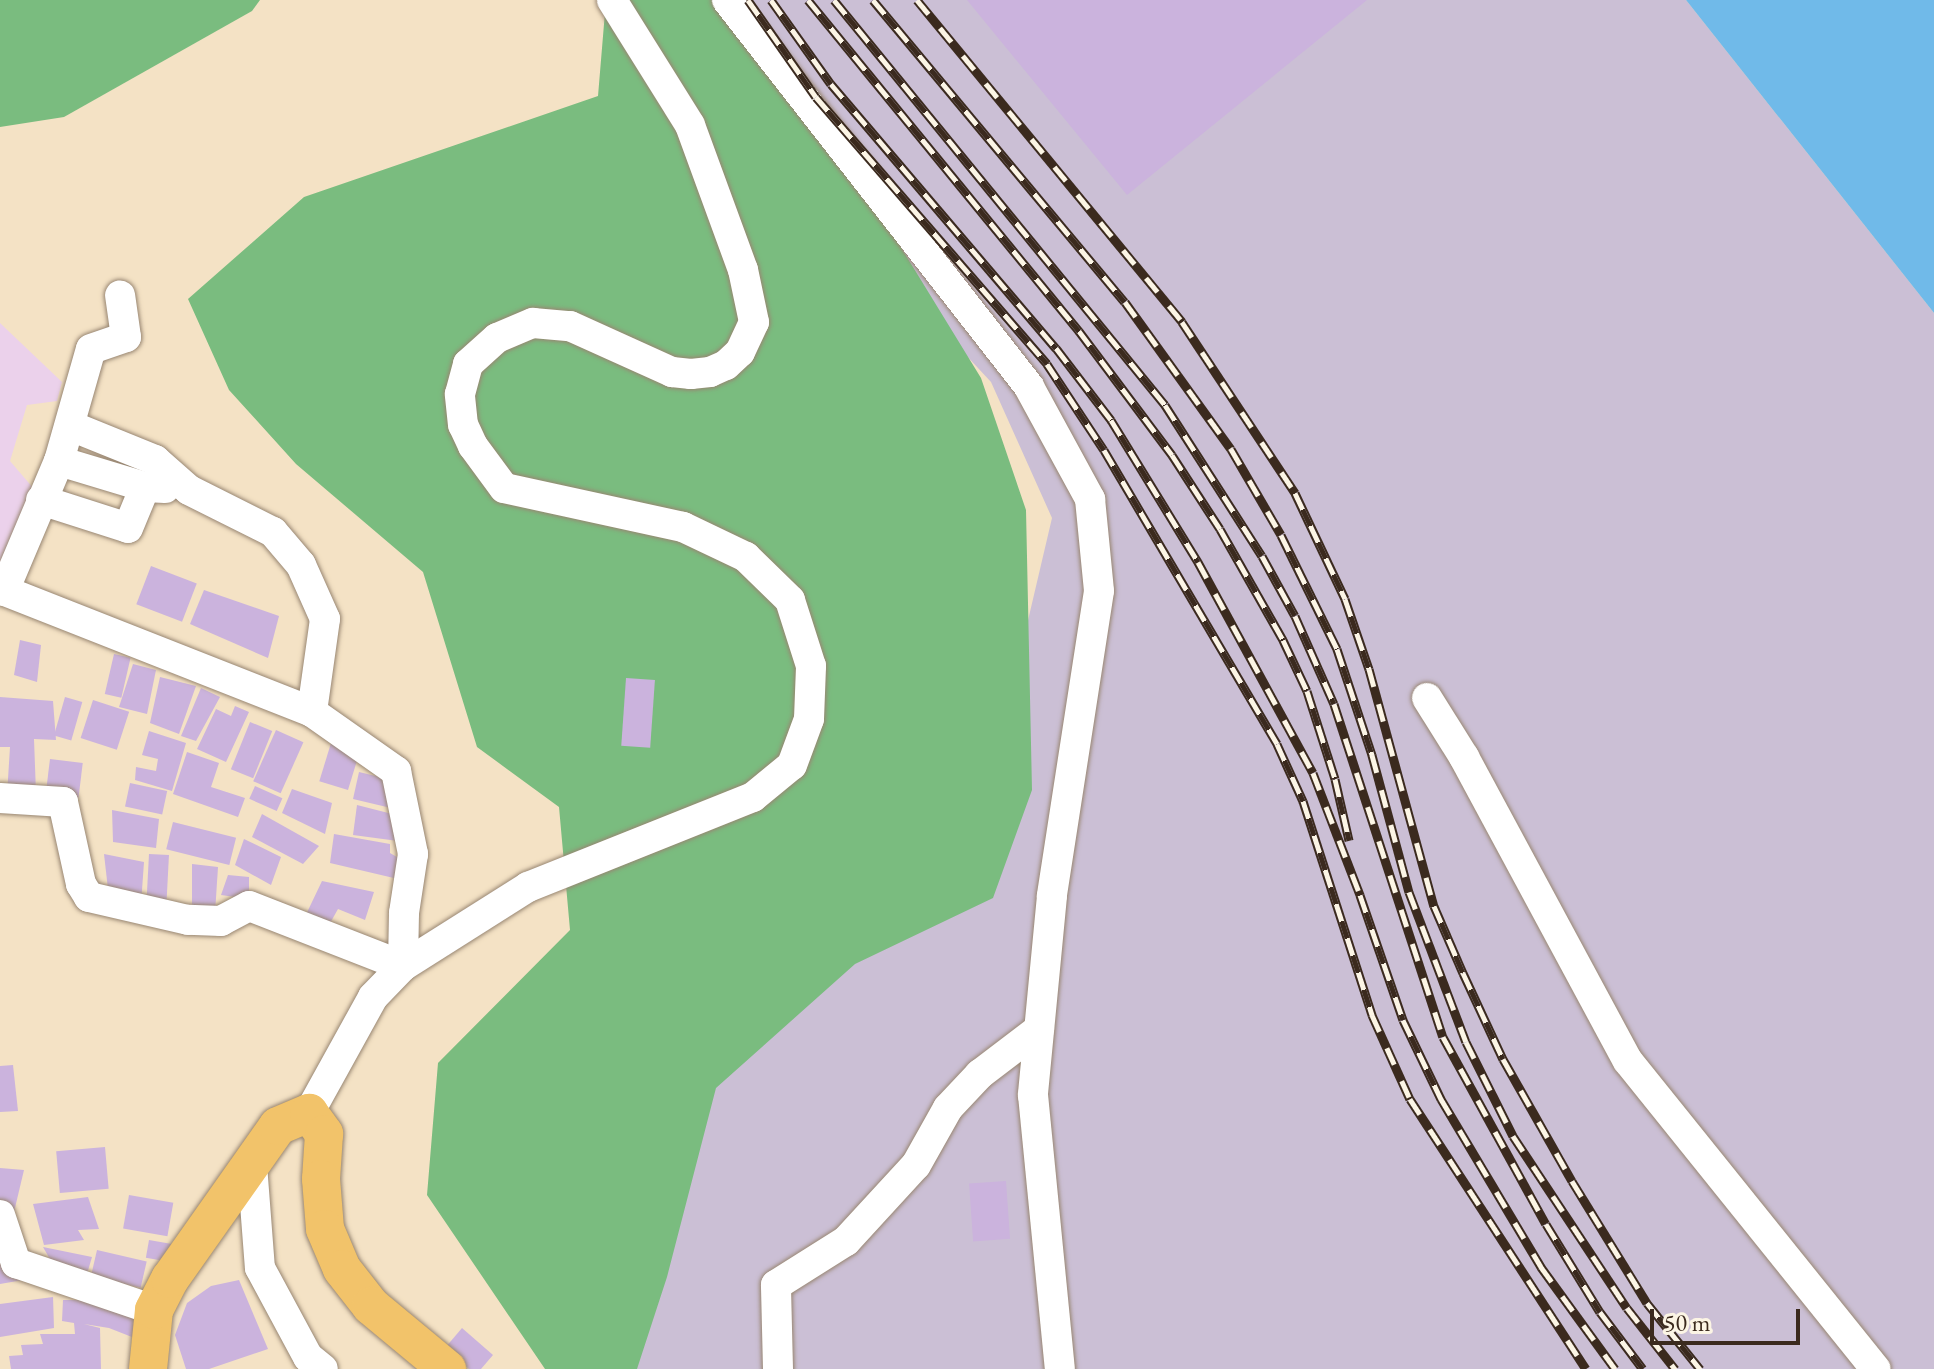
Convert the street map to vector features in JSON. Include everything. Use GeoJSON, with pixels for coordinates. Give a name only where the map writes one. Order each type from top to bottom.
{"type":"FeatureCollection","features":[{"type":"Feature","properties":{"kind":"main road"},"geometry":{"type":"LineString","coordinates":[[148,1369],[154,1310],[170,1279],[278,1126],[309,1113],[324,1134],[321,1179],[325,1229],[342,1269],[371,1306],[447,1369]]}},
{"type":"Feature","properties":{"kind":"street"},"geometry":{"type":"LineString","coordinates":[[309,1113],[373,997],[403,966],[528,887],[753,797],[792,765],[809,719],[811,666],[790,600],[746,557],[683,527],[504,488],[473,446],[463,425],[460,394],[468,364],[497,338],[533,323],[570,326],[672,372],[691,374],[710,372],[726,365],[740,352],[754,322],[743,270],[690,125],[612,0]]}},
{"type":"Feature","properties":{"kind":"street"},"geometry":{"type":"LineString","coordinates":[[727,0],[1029,387],[1090,499],[1099,591],[1052,896],[1033,1095],[1060,1369]]}},
{"type":"Feature","properties":{"kind":"street"},"geometry":{"type":"LineString","coordinates":[[120,295],[126,337],[91,349],[59,461],[2,590],[312,712],[396,771],[413,854],[404,913],[403,966]]}},
{"type":"Feature","properties":{"kind":"street"},"geometry":{"type":"LineString","coordinates":[[71,426],[155,460],[189,490],[273,532],[301,565],[325,619],[312,712]]}},
{"type":"Feature","properties":{"kind":"street"},"geometry":{"type":"LineString","coordinates":[[59,461],[145,487],[189,490]]}},
{"type":"Feature","properties":{"kind":"street"},"geometry":{"type":"LineString","coordinates":[[41,500],[128,528],[145,487]]}},
{"type":"Feature","properties":{"kind":"street"},"geometry":{"type":"LineString","coordinates":[[1427,698],[1464,757],[1628,1061],[1876,1369]]}},
{"type":"Feature","properties":{"kind":"street"},"geometry":{"type":"LineString","coordinates":[[0,798],[63,802],[81,884],[89,897],[188,920],[221,921],[249,906],[403,966]]}},
{"type":"Feature","properties":{"kind":"street"},"geometry":{"type":"LineString","coordinates":[[778,1369],[776,1285],[846,1241],[916,1165],[948,1108],[980,1074],[1039,1029]]}},
{"type":"Feature","properties":{"kind":"street"},"geometry":{"type":"LineString","coordinates":[[252,1165],[260,1268],[308,1357],[323,1369]]}},
{"type":"Feature","properties":{"kind":"street"},"geometry":{"type":"LineString","coordinates":[[0,1215],[16,1263],[154,1310]]}},
{"type":"Feature","properties":{"kind":"shaded area"},"geometry":{"type":"Polygon","coordinates":[[[636,0],[1686,0],[1934,313],[1934,1369],[550,1369],[574,1139],[1010,697],[1052,518],[991,382],[636,0]]]}},
{"type":"Feature","properties":{"kind":"shaded area"},"geometry":{"type":"Polygon","coordinates":[[[0,323],[62,382],[57,401],[27,405],[10,461],[34,489],[0,566],[0,323]]]}},
{"type":"Feature","properties":{"kind":"green space"},"geometry":{"type":"Polygon","coordinates":[[[0,0],[260,0],[252,11],[64,117],[0,127],[0,0]]]}},
{"type":"Feature","properties":{"kind":"green space"},"geometry":{"type":"Polygon","coordinates":[[[606,0],[745,0],[753,6],[981,378],[1026,510],[1032,790],[993,898],[855,964],[716,1088],[667,1277],[637,1369],[545,1369],[427,1195],[438,1063],[570,930],[559,807],[477,747],[423,572],[296,464],[229,390],[188,299],[304,197],[598,96],[606,0]]]}},
{"type":"Feature","properties":{"kind":"water"},"geometry":{"type":"Polygon","coordinates":[[[1686,0],[1934,0],[1934,313],[1686,0]]]}},
{"type":"Feature","properties":{"kind":"building"},"geometry":{"type":"Polygon","coordinates":[[[967,0],[1367,0],[1127,195],[967,0]]]}},
{"type":"Feature","properties":{"kind":"building"},"geometry":{"type":"Polygon","coordinates":[[[151,566],[197,584],[182,622],[136,604],[151,566]]]}},
{"type":"Feature","properties":{"kind":"building"},"geometry":{"type":"Polygon","coordinates":[[[204,590],[279,616],[268,658],[190,624],[204,590]]]}},
{"type":"Feature","properties":{"kind":"building"},"geometry":{"type":"Polygon","coordinates":[[[20,640],[41,645],[37,682],[14,675],[20,640]]]}},
{"type":"Feature","properties":{"kind":"building"},"geometry":{"type":"Polygon","coordinates":[[[114,654],[131,658],[121,698],[105,694],[114,654]]]}},
{"type":"Feature","properties":{"kind":"building"},"geometry":{"type":"Polygon","coordinates":[[[133,664],[156,670],[147,714],[119,707],[133,664]]]}},
{"type":"Feature","properties":{"kind":"building"},"geometry":{"type":"Polygon","coordinates":[[[160,677],[196,686],[179,734],[150,723],[160,677]]]}},
{"type":"Feature","properties":{"kind":"building"},"geometry":{"type":"Polygon","coordinates":[[[626,678],[655,680],[650,748],[621,746],[626,678]]]}},
{"type":"Feature","properties":{"kind":"building"},"geometry":{"type":"Polygon","coordinates":[[[201,688],[220,697],[196,741],[181,736],[201,688]]]}},
{"type":"Feature","properties":{"kind":"building"},"geometry":{"type":"Polygon","coordinates":[[[0,697],[53,701],[56,740],[34,739],[36,793],[7,795],[10,747],[0,747],[0,697]]]}},
{"type":"Feature","properties":{"kind":"building"},"geometry":{"type":"Polygon","coordinates":[[[65,697],[82,702],[71,740],[54,735],[65,697]]]}},
{"type":"Feature","properties":{"kind":"building"},"geometry":{"type":"Polygon","coordinates":[[[93,700],[129,712],[117,750],[81,738],[93,700]]]}},
{"type":"Feature","properties":{"kind":"building"},"geometry":{"type":"Polygon","coordinates":[[[235,706],[249,712],[226,762],[197,749],[216,709],[231,716],[235,706]]]}},
{"type":"Feature","properties":{"kind":"building"},"geometry":{"type":"Polygon","coordinates":[[[250,722],[272,731],[253,778],[231,769],[250,722]]]}},
{"type":"Feature","properties":{"kind":"building"},"geometry":{"type":"Polygon","coordinates":[[[276,730],[303,742],[281,793],[253,781],[276,730]]]}},
{"type":"Feature","properties":{"kind":"building"},"geometry":{"type":"Polygon","coordinates":[[[149,731],[186,743],[172,791],[135,780],[136,767],[156,771],[158,759],[142,755],[149,731]]]}},
{"type":"Feature","properties":{"kind":"building"},"geometry":{"type":"Polygon","coordinates":[[[331,743],[360,752],[348,790],[319,781],[331,743]]]}},
{"type":"Feature","properties":{"kind":"building"},"geometry":{"type":"Polygon","coordinates":[[[187,752],[219,763],[211,787],[245,798],[238,817],[173,794],[187,752]]]}},
{"type":"Feature","properties":{"kind":"building"},"geometry":{"type":"Polygon","coordinates":[[[50,759],[83,763],[78,798],[46,794],[50,759]]]}},
{"type":"Feature","properties":{"kind":"building"},"geometry":{"type":"Polygon","coordinates":[[[359,772],[392,780],[391,808],[353,799],[359,772]]]}},
{"type":"Feature","properties":{"kind":"building"},"geometry":{"type":"Polygon","coordinates":[[[130,783],[167,791],[162,814],[125,806],[130,783]]]}},
{"type":"Feature","properties":{"kind":"building"},"geometry":{"type":"Polygon","coordinates":[[[255,786],[282,798],[277,811],[249,799],[255,786]]]}},
{"type":"Feature","properties":{"kind":"building"},"geometry":{"type":"Polygon","coordinates":[[[292,789],[332,803],[325,834],[282,813],[292,789]]]}},
{"type":"Feature","properties":{"kind":"building"},"geometry":{"type":"Polygon","coordinates":[[[357,805],[400,816],[398,841],[353,835],[357,805]]]}},
{"type":"Feature","properties":{"kind":"building"},"geometry":{"type":"Polygon","coordinates":[[[112,810],[159,819],[156,848],[113,842],[112,810]]]}},
{"type":"Feature","properties":{"kind":"building"},"geometry":{"type":"Polygon","coordinates":[[[262,814],[319,846],[303,864],[252,837],[262,814]]]}},
{"type":"Feature","properties":{"kind":"building"},"geometry":{"type":"Polygon","coordinates":[[[173,822],[236,838],[229,865],[166,849],[173,822]]]}},
{"type":"Feature","properties":{"kind":"building"},"geometry":{"type":"Polygon","coordinates":[[[334,834],[390,844],[390,853],[402,860],[398,879],[330,863],[334,834]]]}},
{"type":"Feature","properties":{"kind":"building"},"geometry":{"type":"Polygon","coordinates":[[[244,839],[281,857],[271,885],[235,865],[244,839]]]}},
{"type":"Feature","properties":{"kind":"building"},"geometry":{"type":"Polygon","coordinates":[[[104,854],[144,862],[141,904],[109,898],[104,854]]]}},
{"type":"Feature","properties":{"kind":"building"},"geometry":{"type":"Polygon","coordinates":[[[149,854],[169,855],[167,901],[147,900],[149,854]]]}},
{"type":"Feature","properties":{"kind":"building"},"geometry":{"type":"Polygon","coordinates":[[[192,864],[218,867],[215,913],[192,910],[192,864]]]}},
{"type":"Feature","properties":{"kind":"building"},"geometry":{"type":"Polygon","coordinates":[[[228,875],[249,877],[249,899],[221,895],[228,875]]]}},
{"type":"Feature","properties":{"kind":"building"},"geometry":{"type":"Polygon","coordinates":[[[322,881],[374,892],[365,920],[338,909],[324,934],[301,925],[322,881]]]}},
{"type":"Feature","properties":{"kind":"building"},"geometry":{"type":"Polygon","coordinates":[[[13,1065],[18,1111],[0,1112],[0,1066],[13,1065]]]}},
{"type":"Feature","properties":{"kind":"building"},"geometry":{"type":"Polygon","coordinates":[[[105,1147],[109,1189],[60,1193],[56,1151],[105,1147]]]}},
{"type":"Feature","properties":{"kind":"building"},"geometry":{"type":"Polygon","coordinates":[[[0,1168],[24,1170],[14,1212],[0,1205],[0,1168]]]}},
{"type":"Feature","properties":{"kind":"building"},"geometry":{"type":"Polygon","coordinates":[[[1006,1181],[1010,1239],[973,1241],[969,1184],[1006,1181]]]}},
{"type":"Feature","properties":{"kind":"building"},"geometry":{"type":"Polygon","coordinates":[[[129,1195],[173,1203],[167,1236],[123,1228],[129,1195]]]}},
{"type":"Feature","properties":{"kind":"building"},"geometry":{"type":"Polygon","coordinates":[[[88,1197],[99,1229],[78,1230],[84,1240],[44,1245],[33,1204],[88,1197]]]}},
{"type":"Feature","properties":{"kind":"building"},"geometry":{"type":"Polygon","coordinates":[[[0,1229],[23,1280],[0,1284],[0,1229]]]}},
{"type":"Feature","properties":{"kind":"building"},"geometry":{"type":"Polygon","coordinates":[[[149,1240],[178,1245],[174,1263],[146,1258],[149,1240]]]}},
{"type":"Feature","properties":{"kind":"building"},"geometry":{"type":"Polygon","coordinates":[[[43,1247],[92,1257],[87,1274],[55,1268],[43,1247]]]}},
{"type":"Feature","properties":{"kind":"building"},"geometry":{"type":"Polygon","coordinates":[[[97,1250],[147,1261],[141,1288],[91,1276],[97,1250]]]}},
{"type":"Feature","properties":{"kind":"building"},"geometry":{"type":"Polygon","coordinates":[[[239,1280],[268,1349],[209,1369],[186,1369],[175,1335],[187,1303],[211,1286],[239,1280]]]}},
{"type":"Feature","properties":{"kind":"building"},"geometry":{"type":"Polygon","coordinates":[[[53,1297],[54,1328],[0,1337],[0,1304],[53,1297]]]}},
{"type":"Feature","properties":{"kind":"building"},"geometry":{"type":"Polygon","coordinates":[[[63,1300],[103,1300],[142,1307],[137,1339],[109,1328],[84,1324],[100,1328],[101,1369],[11,1369],[9,1356],[23,1355],[21,1345],[43,1344],[40,1334],[75,1334],[74,1323],[62,1321],[63,1300]]]}},
{"type":"Feature","properties":{"kind":"building"},"geometry":{"type":"Polygon","coordinates":[[[462,1328],[493,1355],[481,1369],[469,1369],[445,1348],[462,1328]]]}},
{"type":"Feature","properties":{"kind":"railway"},"geometry":{"type":"LineString","coordinates":[[748,0],[816,97],[1047,364],[1104,450],[1277,744],[1303,801],[1372,1015],[1410,1099],[1586,1369]]}},
{"type":"Feature","properties":{"kind":"railway"},"geometry":{"type":"LineString","coordinates":[[771,0],[831,84],[1056,348],[1111,420],[1198,562],[1313,773],[1403,1020],[1441,1099],[1541,1267],[1615,1369]]}},
{"type":"Feature","properties":{"kind":"railway"},"geometry":{"type":"LineString","coordinates":[[808,0],[1079,331],[1172,455],[1220,529],[1283,640],[1307,691],[1335,779],[1349,840]]}},
{"type":"Feature","properties":{"kind":"railway"},"geometry":{"type":"LineString","coordinates":[[834,0],[1165,405],[1262,556],[1295,616],[1334,704],[1443,1037],[1546,1224],[1600,1312],[1643,1369]]}},
{"type":"Feature","properties":{"kind":"railway"},"geometry":{"type":"LineString","coordinates":[[873,0],[1125,302],[1231,449],[1281,535],[1337,649],[1372,755],[1409,892],[1466,1042],[1513,1136],[1627,1308],[1675,1369]]}},
{"type":"Feature","properties":{"kind":"railway"},"geometry":{"type":"LineString","coordinates":[[917,0],[1182,322],[1295,493],[1345,599],[1369,669],[1434,906],[1463,973],[1503,1059],[1572,1181],[1647,1303],[1700,1369]]}}]}
